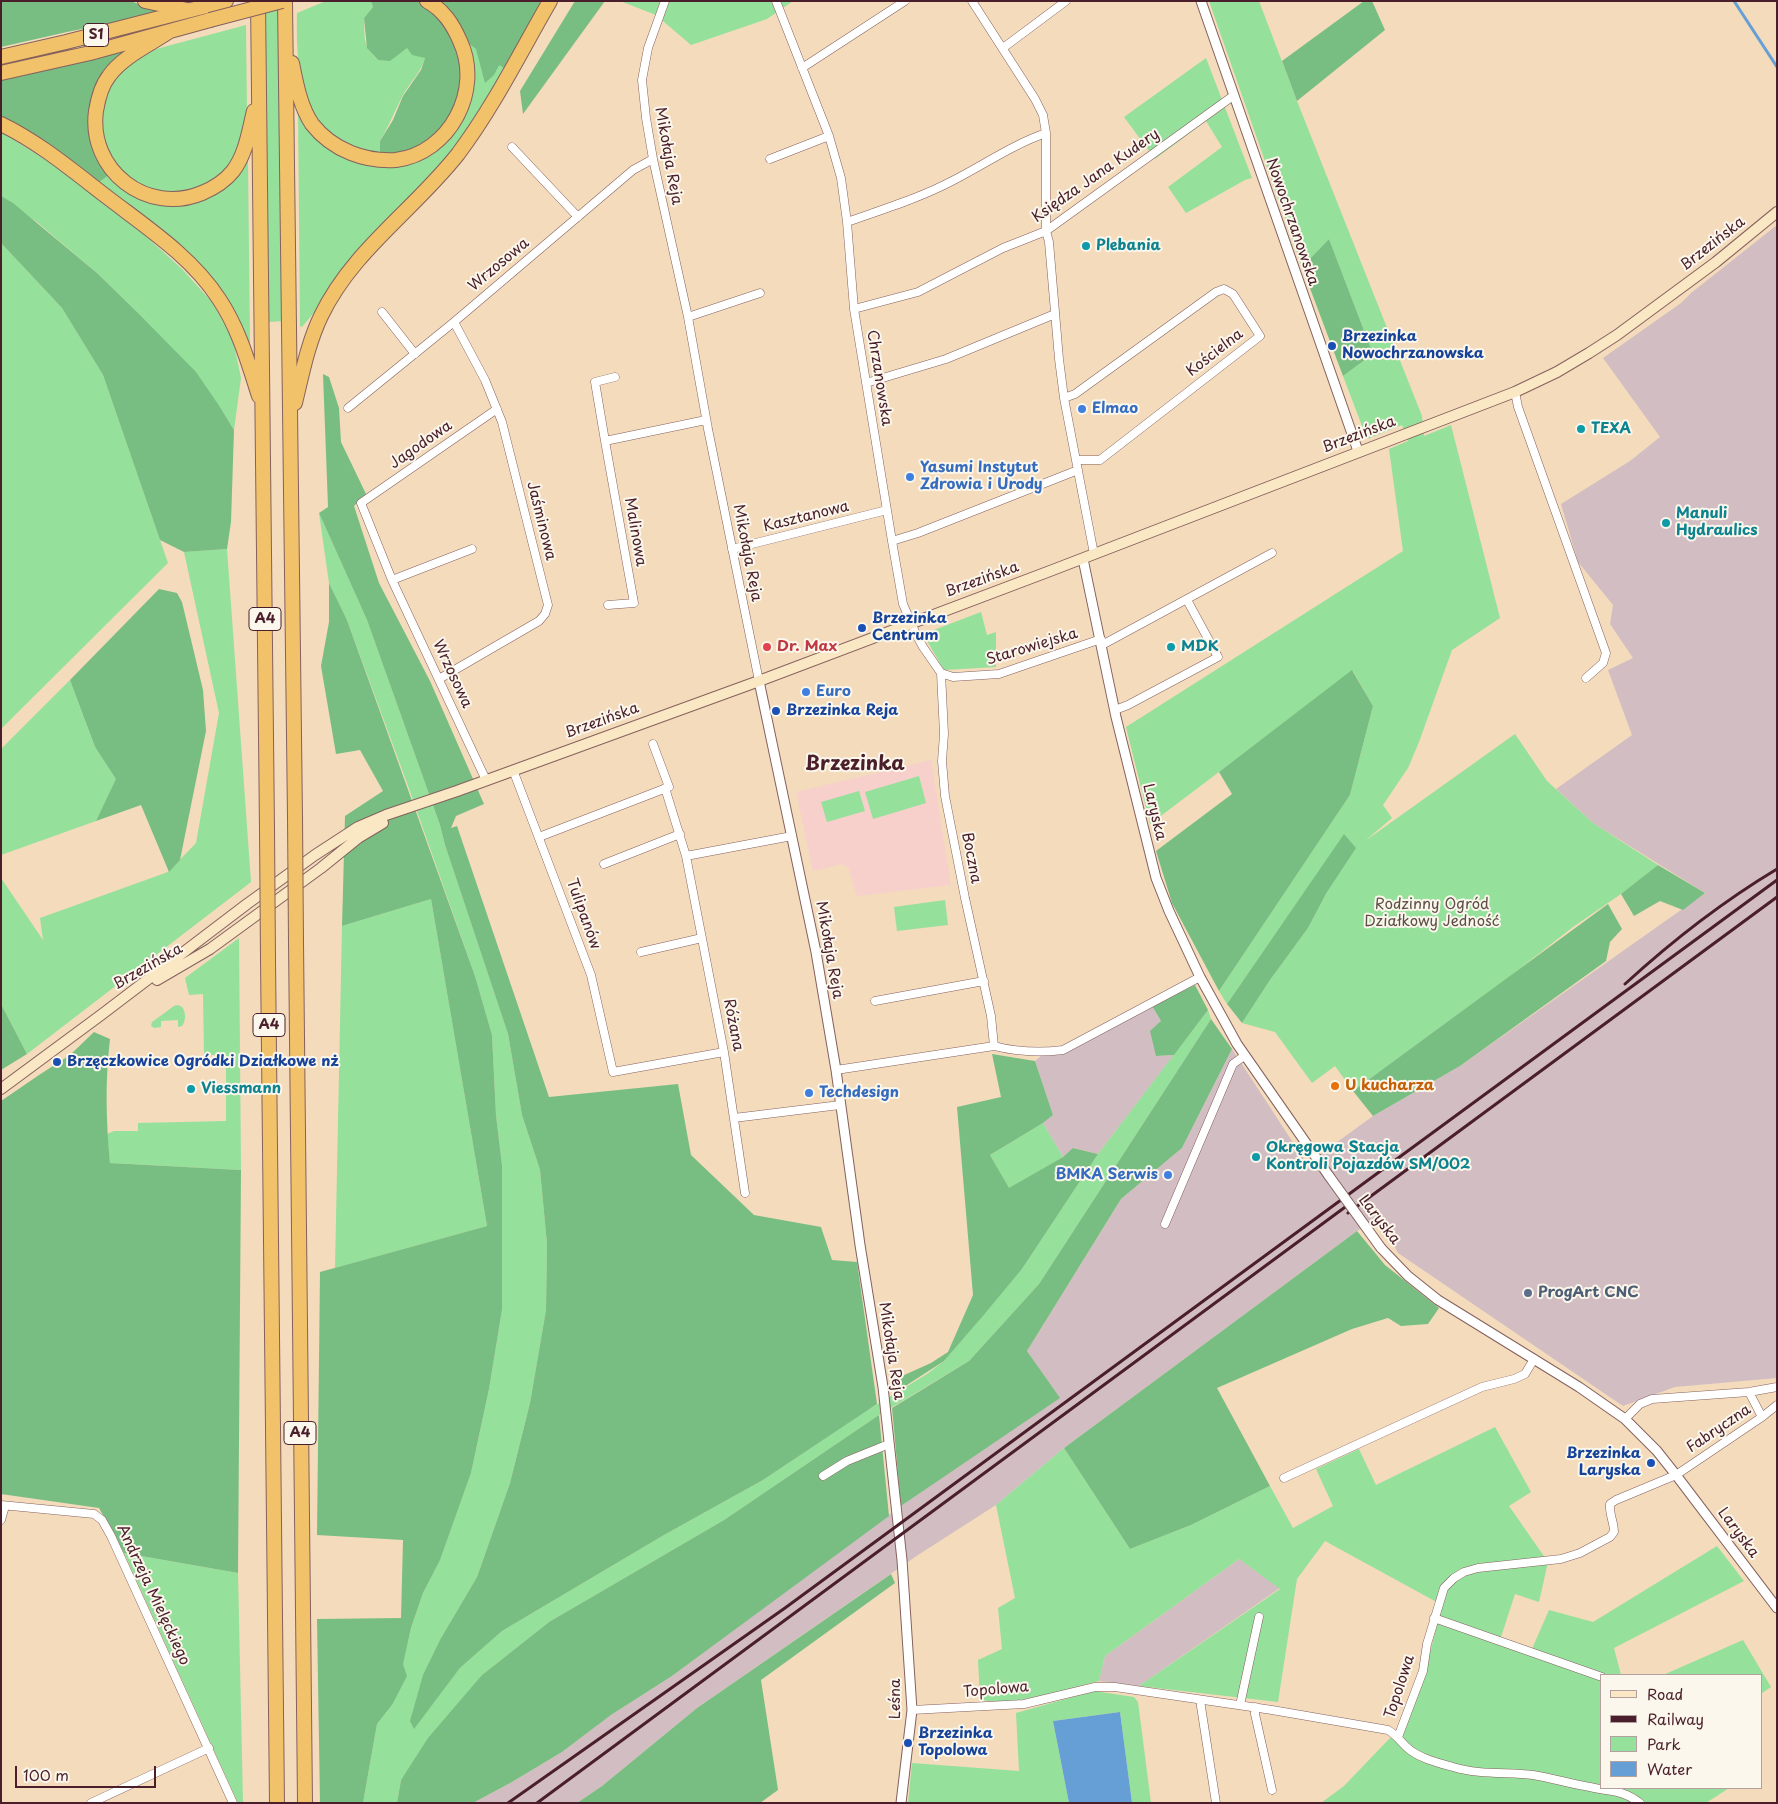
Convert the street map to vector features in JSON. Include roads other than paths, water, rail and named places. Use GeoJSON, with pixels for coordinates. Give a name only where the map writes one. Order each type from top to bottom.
{"type":"FeatureCollection","features":[{"type":"Feature","properties":{"kind":"highway"},"geometry":{"type":"LineString","coordinates":[[145,1],[190,11]]}},
{"type":"Feature","properties":{"kind":"highway","name":"S1"},"geometry":{"type":"LineString","coordinates":[[1,57],[226,1]]}},
{"type":"Feature","properties":{"kind":"highway","name":"A4"},"geometry":{"type":"LineString","coordinates":[[258,1],[277,1803]]}},
{"type":"Feature","properties":{"kind":"highway","name":"S1"},"geometry":{"type":"LineString","coordinates":[[1,73],[68,58],[284,1]]}},
{"type":"Feature","properties":{"kind":"highway","name":"A4"},"geometry":{"type":"LineString","coordinates":[[284,1],[291,421],[305,1803]]}},
{"type":"Feature","properties":{"kind":"highway"},"geometry":{"type":"LineString","coordinates":[[285,31],[298,90],[308,116],[316,129],[332,143],[356,155],[371,159],[398,160],[425,149],[438,140],[452,126],[463,105],[467,90],[468,71],[462,45],[446,16],[435,5],[427,1]]}},
{"type":"Feature","properties":{"kind":"highway"},"geometry":{"type":"LineString","coordinates":[[291,421],[309,348],[321,316],[332,296],[360,257],[443,172],[481,123],[550,1]]}},
{"type":"Feature","properties":{"kind":"highway"},"geometry":{"type":"LineString","coordinates":[[170,31],[120,64],[108,76],[99,96],[95,127],[98,145],[111,170],[125,183],[151,196],[170,199],[198,195],[217,186],[232,172],[239,160],[247,141],[259,93]]}},
{"type":"Feature","properties":{"kind":"highway"},"geometry":{"type":"LineString","coordinates":[[1,124],[56,158],[151,230],[196,271],[218,297],[236,329],[263,410]]}},
{"type":"Feature","properties":{"kind":"main road","name":"Brzezińska"},"geometry":{"type":"LineString","coordinates":[[115,1004],[247,904],[315,855],[358,827],[759,680],[1094,554],[1514,392],[1557,372],[1617,335],[1716,262],[1777,212]]}},
{"type":"Feature","properties":{"kind":"main road","name":"Brzezińska"},"geometry":{"type":"LineString","coordinates":[[115,1004],[210,949],[321,868],[373,827],[402,812]]}},
{"type":"Feature","properties":{"kind":"main road"},"geometry":{"type":"LineString","coordinates":[[1,1089],[115,1004]]}},
{"type":"Feature","properties":{"kind":"street","name":"Mikołaja Reja"},"geometry":{"type":"LineString","coordinates":[[665,1],[648,48],[642,80],[653,159],[688,318],[732,549],[816,952],[836,1070],[860,1245],[883,1386],[904,1594]]}},
{"type":"Feature","properties":{"kind":"street","name":"Chrzanowska"},"geometry":{"type":"LineString","coordinates":[[776,1],[829,136],[841,178],[847,222],[854,310],[903,604],[910,623]]}},
{"type":"Feature","properties":{"kind":"street"},"geometry":{"type":"LineString","coordinates":[[802,68],[904,1]]}},
{"type":"Feature","properties":{"kind":"street"},"geometry":{"type":"LineString","coordinates":[[972,1],[1035,99],[1043,115],[1046,133],[1046,231],[1050,242],[1059,359],[1064,398],[1094,554]]}},
{"type":"Feature","properties":{"kind":"street"},"geometry":{"type":"LineString","coordinates":[[1003,48],[1066,1]]}},
{"type":"Feature","properties":{"kind":"street","name":"Nowochrzanowska"},"geometry":{"type":"LineString","coordinates":[[1201,1],[1358,451]]}},
{"type":"Feature","properties":{"kind":"street","name":"Księdza Jana Kudery"},"geometry":{"type":"LineString","coordinates":[[854,310],[918,292],[1003,248],[1046,231],[1233,96]]}},
{"type":"Feature","properties":{"kind":"street"},"geometry":{"type":"LineString","coordinates":[[847,222],[912,200],[1032,138],[1046,133]]}},
{"type":"Feature","properties":{"kind":"street"},"geometry":{"type":"LineString","coordinates":[[770,159],[829,136]]}},
{"type":"Feature","properties":{"kind":"street"},"geometry":{"type":"LineString","coordinates":[[512,147],[578,217]]}},
{"type":"Feature","properties":{"kind":"street","name":"Wrzosowa"},"geometry":{"type":"LineString","coordinates":[[348,408],[454,322],[633,170],[653,159]]}},
{"type":"Feature","properties":{"kind":"street","name":"Kościelna"},"geometry":{"type":"LineString","coordinates":[[1064,398],[1075,394],[1216,292],[1224,289],[1233,294],[1260,336],[1100,460],[1076,460]]}},
{"type":"Feature","properties":{"kind":"street"},"geometry":{"type":"LineString","coordinates":[[688,318],[760,294]]}},
{"type":"Feature","properties":{"kind":"street"},"geometry":{"type":"LineString","coordinates":[[382,312],[415,354]]}},
{"type":"Feature","properties":{"kind":"street"},"geometry":{"type":"LineString","coordinates":[[866,383],[946,359],[1055,314]]}},
{"type":"Feature","properties":{"kind":"street","name":"Jaśminowa"},"geometry":{"type":"LineString","coordinates":[[439,680],[539,621],[546,614],[548,604],[502,422],[484,380],[454,322]]}},
{"type":"Feature","properties":{"kind":"street","name":"Malinowa"},"geometry":{"type":"LineString","coordinates":[[608,605],[634,603],[595,382],[615,377]]}},
{"type":"Feature","properties":{"kind":"street"},"geometry":{"type":"LineString","coordinates":[[1514,392],[1606,653],[1604,663],[1586,678]]}},
{"type":"Feature","properties":{"kind":"street","name":"Jagodowa"},"geometry":{"type":"LineString","coordinates":[[361,503],[497,409]]}},
{"type":"Feature","properties":{"kind":"street"},"geometry":{"type":"LineString","coordinates":[[605,441],[706,420]]}},
{"type":"Feature","properties":{"kind":"street"},"geometry":{"type":"LineString","coordinates":[[892,541],[918,533],[1078,470]]}},
{"type":"Feature","properties":{"kind":"street","name":"Wrzosowa"},"geometry":{"type":"LineString","coordinates":[[361,503],[392,580],[486,780]]}},
{"type":"Feature","properties":{"kind":"street","name":"Kasztanowa"},"geometry":{"type":"LineString","coordinates":[[732,549],[887,510]]}},
{"type":"Feature","properties":{"kind":"street"},"geometry":{"type":"LineString","coordinates":[[392,580],[472,549]]}},
{"type":"Feature","properties":{"kind":"street"},"geometry":{"type":"LineString","coordinates":[[1101,642],[1187,600],[1272,553]]}},
{"type":"Feature","properties":{"kind":"street","name":"Laryska"},"geometry":{"type":"LineString","coordinates":[[1083,558],[1115,710],[1156,878],[1169,912],[1200,978],[1244,1056],[1381,1248],[1408,1276],[1438,1300],[1579,1387],[1625,1420],[1657,1451],[1676,1474],[1777,1608]]}},
{"type":"Feature","properties":{"kind":"street"},"geometry":{"type":"LineString","coordinates":[[1115,710],[1128,705],[1218,657],[1187,600]]}},
{"type":"Feature","properties":{"kind":"street"},"geometry":{"type":"LineString","coordinates":[[910,623],[922,647],[941,674]]}},
{"type":"Feature","properties":{"kind":"street","name":"Starowiejska"},"geometry":{"type":"LineString","coordinates":[[941,674],[953,677],[999,674],[1101,642]]}},
{"type":"Feature","properties":{"kind":"street","name":"Boczna"},"geometry":{"type":"LineString","coordinates":[[941,674],[944,734],[942,761],[945,796],[965,898],[992,1016],[994,1046]]}},
{"type":"Feature","properties":{"kind":"street","name":"Różana"},"geometry":{"type":"LineString","coordinates":[[653,744],[686,856],[724,1052],[745,1193]]}},
{"type":"Feature","properties":{"kind":"street","name":"Tulipanów"},"geometry":{"type":"LineString","coordinates":[[513,770],[591,975],[613,1072],[724,1052]]}},
{"type":"Feature","properties":{"kind":"street"},"geometry":{"type":"LineString","coordinates":[[539,837],[667,788]]}},
{"type":"Feature","properties":{"kind":"street"},"geometry":{"type":"LineString","coordinates":[[604,864],[680,834]]}},
{"type":"Feature","properties":{"kind":"street"},"geometry":{"type":"LineString","coordinates":[[686,856],[792,836]]}},
{"type":"Feature","properties":{"kind":"street"},"geometry":{"type":"LineString","coordinates":[[640,952],[702,938]]}},
{"type":"Feature","properties":{"kind":"street"},"geometry":{"type":"LineString","coordinates":[[836,1070],[994,1046],[1012,1051],[1042,1052],[1063,1050],[1200,978]]}},
{"type":"Feature","properties":{"kind":"street"},"geometry":{"type":"LineString","coordinates":[[875,1001],[984,981]]}},
{"type":"Feature","properties":{"kind":"street"},"geometry":{"type":"LineString","coordinates":[[1165,1224],[1233,1064],[1244,1056]]}},
{"type":"Feature","properties":{"kind":"street"},"geometry":{"type":"LineString","coordinates":[[734,1118],[840,1105]]}},
{"type":"Feature","properties":{"kind":"street"},"geometry":{"type":"LineString","coordinates":[[1284,1478],[1482,1387],[1524,1374],[1534,1359]]}},
{"type":"Feature","properties":{"kind":"street"},"geometry":{"type":"LineString","coordinates":[[1625,1420],[1640,1404],[1652,1399],[1749,1392],[1777,1387]]}},
{"type":"Feature","properties":{"kind":"street"},"geometry":{"type":"LineString","coordinates":[[1749,1392],[1762,1417]]}},
{"type":"Feature","properties":{"kind":"street","name":"Fabryczna"},"geometry":{"type":"LineString","coordinates":[[1676,1474],[1777,1405]]}},
{"type":"Feature","properties":{"kind":"street"},"geometry":{"type":"LineString","coordinates":[[823,1476],[848,1461],[889,1444]]}},
{"type":"Feature","properties":{"kind":"street"},"geometry":{"type":"LineString","coordinates":[[1600,1676],[1434,1618],[1444,1588],[1454,1578],[1464,1572],[1478,1568],[1561,1559],[1580,1553],[1610,1538],[1614,1532],[1610,1504],[1676,1474]]}},
{"type":"Feature","properties":{"kind":"street"},"geometry":{"type":"LineString","coordinates":[[1,1520],[3,1506]]}},
{"type":"Feature","properties":{"kind":"street","name":"Andrzeja Mielęckiego"},"geometry":{"type":"LineString","coordinates":[[3,1506],[94,1514],[102,1520],[233,1803]]}},
{"type":"Feature","properties":{"kind":"street","name":"Leśna"},"geometry":{"type":"LineString","coordinates":[[901,1803],[912,1710],[904,1594]]}},
{"type":"Feature","properties":{"kind":"street"},"geometry":{"type":"LineString","coordinates":[[1240,1705],[1259,1617]]}},
{"type":"Feature","properties":{"kind":"street","name":"Topolowa"},"geometry":{"type":"LineString","coordinates":[[912,1710],[1024,1704],[1094,1687],[1115,1687],[1240,1705],[1388,1730],[1398,1736],[1423,1671],[1427,1644],[1434,1618]]}},
{"type":"Feature","properties":{"kind":"street"},"geometry":{"type":"LineString","coordinates":[[1200,1700],[1216,1803]]}},
{"type":"Feature","properties":{"kind":"street"},"geometry":{"type":"LineString","coordinates":[[1255,1708],[1272,1790]]}},
{"type":"Feature","properties":{"kind":"street"},"geometry":{"type":"LineString","coordinates":[[1398,1736],[1410,1750],[1430,1760],[1455,1768],[1493,1773],[1533,1775],[1600,1788]]}},
{"type":"Feature","properties":{"kind":"street"},"geometry":{"type":"LineString","coordinates":[[91,1803],[209,1748]]}},
{"type":"Feature","properties":{"kind":"street"},"geometry":{"type":"LineString","coordinates":[[1603,1789],[1628,1794],[1640,1803]]}},
{"type":"Feature","properties":{"kind":"water"},"geometry":{"type":"Polygon","coordinates":[[[1120,1712],[1132,1803],[1069,1803],[1053,1721],[1120,1712]]]}},
{"type":"Feature","properties":{"kind":"waterway"},"geometry":{"type":"LineString","coordinates":[[1734,1],[1777,67]]}},
{"type":"Feature","properties":{"kind":"railway"},"geometry":{"type":"LineString","coordinates":[[1625,984],[1698,923],[1777,869]]}},
{"type":"Feature","properties":{"kind":"railway"},"geometry":{"type":"LineString","coordinates":[[508,1803],[785,1608],[1777,880]]}},
{"type":"Feature","properties":{"kind":"railway"},"geometry":{"type":"LineString","coordinates":[[1348,1213],[1777,897]]}},
{"type":"Feature","properties":{"kind":"railway"},"geometry":{"type":"LineString","coordinates":[[537,1803],[1352,1202]]}},
{"type":"Feature","properties":{"kind":"place","name":"Plebania"},"geometry":{"type":"Point","coordinates":[1086,246]}},
{"type":"Feature","properties":{"kind":"place","name":"Brzezinka Nowochrzanowska"},"geometry":{"type":"Point","coordinates":[1332,346]}},
{"type":"Feature","properties":{"kind":"place","name":"Elmao"},"geometry":{"type":"Point","coordinates":[1082,409]}},
{"type":"Feature","properties":{"kind":"place","name":"TEXA"},"geometry":{"type":"Point","coordinates":[1581,429]}},
{"type":"Feature","properties":{"kind":"place","name":"Yasumi Instytut Zdrowia i Urody"},"geometry":{"type":"Point","coordinates":[910,477]}},
{"type":"Feature","properties":{"kind":"place","name":"Manuli Hydraulics"},"geometry":{"type":"Point","coordinates":[1666,523]}},
{"type":"Feature","properties":{"kind":"place","name":"Brzezinka Centrum"},"geometry":{"type":"Point","coordinates":[862,628]}},
{"type":"Feature","properties":{"kind":"place","name":"Dr. Max"},"geometry":{"type":"Point","coordinates":[767,647]}},
{"type":"Feature","properties":{"kind":"place","name":"MDK"},"geometry":{"type":"Point","coordinates":[1171,647]}},
{"type":"Feature","properties":{"kind":"place","name":"Euro"},"geometry":{"type":"Point","coordinates":[806,692]}},
{"type":"Feature","properties":{"kind":"place","name":"Brzezinka Reja"},"geometry":{"type":"Point","coordinates":[776,711]}},
{"type":"Feature","properties":{"kind":"place","name":"Brzęczkowice Ogródki Działkowe nż"},"geometry":{"type":"Point","coordinates":[57,1062]}},
{"type":"Feature","properties":{"kind":"place","name":"U kucharza"},"geometry":{"type":"Point","coordinates":[1335,1086]}},
{"type":"Feature","properties":{"kind":"place","name":"Viessmann"},"geometry":{"type":"Point","coordinates":[191,1089]}},
{"type":"Feature","properties":{"kind":"place","name":"Techdesign"},"geometry":{"type":"Point","coordinates":[809,1093]}},
{"type":"Feature","properties":{"kind":"place","name":"Okręgowa Stacja Kontroli Pojazdów SM/002"},"geometry":{"type":"Point","coordinates":[1256,1157]}},
{"type":"Feature","properties":{"kind":"place","name":"BMKA Serwis"},"geometry":{"type":"Point","coordinates":[1168,1175]}},
{"type":"Feature","properties":{"kind":"place","name":"ProgArt CNC"},"geometry":{"type":"Point","coordinates":[1528,1293]}},
{"type":"Feature","properties":{"kind":"place","name":"Brzezinka Laryska"},"geometry":{"type":"Point","coordinates":[1651,1463]}},
{"type":"Feature","properties":{"kind":"place","name":"Brzezinka Topolowa"},"geometry":{"type":"Point","coordinates":[908,1743]}},
{"type":"Feature","properties":{"kind":"district","name":"Brzezinka"},"geometry":{"type":"Point","coordinates":[855,764]}},
{"type":"Feature","properties":{"kind":"park label","name":"Rodzinny Ogród Działkowy Jedność"},"geometry":{"type":"Point","coordinates":[1432,914]}}]}
